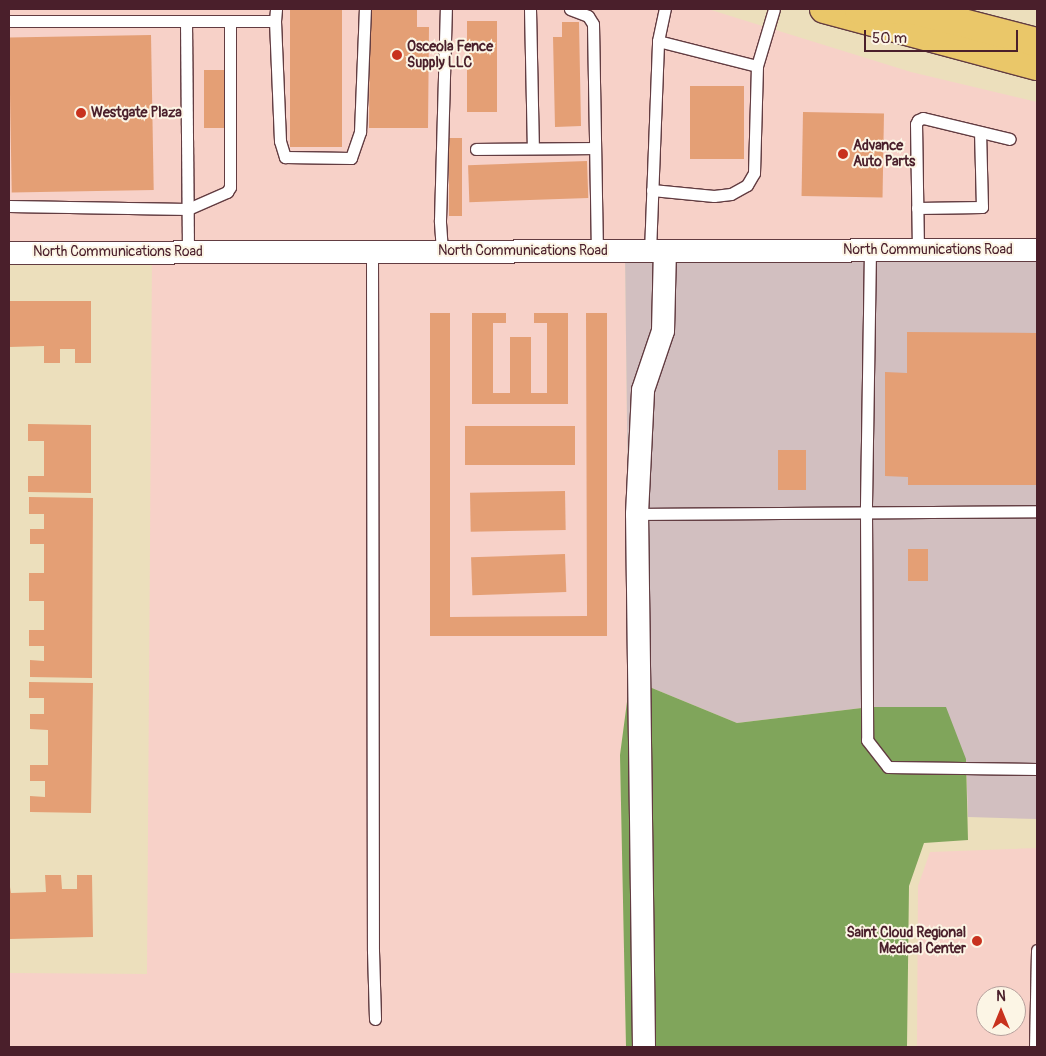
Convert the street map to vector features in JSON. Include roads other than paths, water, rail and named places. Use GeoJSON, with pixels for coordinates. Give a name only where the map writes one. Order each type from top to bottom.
{"type":"FeatureCollection","features":[{"type":"Feature","properties":{"kind":"highway"},"geometry":{"type":"LineString","coordinates":[[826,9],[909,9],[1037,42]]}},
{"type":"Feature","properties":{"kind":"highway"},"geometry":{"type":"LineString","coordinates":[[826,9],[1037,66]]}},
{"type":"Feature","properties":{"kind":"street","name":"North Communications Road"},"geometry":{"type":"LineString","coordinates":[[9,253],[1037,250]]}},
{"type":"Feature","properties":{"kind":"street"},"geometry":{"type":"LineString","coordinates":[[644,1047],[637,514],[643,390],[663,331],[658,251]]}},
{"type":"Feature","properties":{"kind":"lane"},"geometry":{"type":"LineString","coordinates":[[115,21],[116,9]]}},
{"type":"Feature","properties":{"kind":"lane"},"geometry":{"type":"LineString","coordinates":[[9,206],[188,209],[227,192],[230,187],[236,21],[242,9]]}},
{"type":"Feature","properties":{"kind":"lane"},"geometry":{"type":"LineString","coordinates":[[276,9],[280,141],[285,158],[351,158],[360,132],[365,9]]}},
{"type":"Feature","properties":{"kind":"lane"},"geometry":{"type":"LineString","coordinates":[[442,251],[440,220],[446,9]]}},
{"type":"Feature","properties":{"kind":"lane"},"geometry":{"type":"LineString","coordinates":[[530,9],[534,148]]}},
{"type":"Feature","properties":{"kind":"lane"},"geometry":{"type":"LineString","coordinates":[[570,9],[588,16],[593,24],[597,251]]}},
{"type":"Feature","properties":{"kind":"lane"},"geometry":{"type":"LineString","coordinates":[[658,251],[652,190],[658,41],[665,9]]}},
{"type":"Feature","properties":{"kind":"lane"},"geometry":{"type":"LineString","coordinates":[[652,190],[714,196],[731,194],[747,185],[754,173],[757,66],[774,9]]}},
{"type":"Feature","properties":{"kind":"lane"},"geometry":{"type":"LineString","coordinates":[[9,21],[275,21]]}},
{"type":"Feature","properties":{"kind":"lane"},"geometry":{"type":"LineString","coordinates":[[186,21],[188,252]]}},
{"type":"Feature","properties":{"kind":"lane"},"geometry":{"type":"LineString","coordinates":[[658,41],[757,66]]}},
{"type":"Feature","properties":{"kind":"lane"},"geometry":{"type":"LineString","coordinates":[[918,250],[916,124],[918,120],[923,118],[1010,139]]}},
{"type":"Feature","properties":{"kind":"lane"},"geometry":{"type":"LineString","coordinates":[[917,208],[982,207],[980,132]]}},
{"type":"Feature","properties":{"kind":"lane"},"geometry":{"type":"LineString","coordinates":[[476,149],[595,148]]}},
{"type":"Feature","properties":{"kind":"lane"},"geometry":{"type":"LineString","coordinates":[[870,250],[866,512],[867,740],[888,766],[1037,769]]}},
{"type":"Feature","properties":{"kind":"lane"},"geometry":{"type":"LineString","coordinates":[[372,251],[373,951],[375,1019]]}},
{"type":"Feature","properties":{"kind":"lane"},"geometry":{"type":"LineString","coordinates":[[637,514],[1037,511]]}},
{"type":"Feature","properties":{"kind":"lane"},"geometry":{"type":"LineString","coordinates":[[1035,1047],[1037,950]]}},
{"type":"Feature","properties":{"kind":"place","name":"Osceola Fence Supply LLC"},"geometry":{"type":"Point","coordinates":[397,55]}},
{"type":"Feature","properties":{"kind":"place","name":"Westgate Plaza"},"geometry":{"type":"Point","coordinates":[81,113]}},
{"type":"Feature","properties":{"kind":"place","name":"Advance Auto Parts"},"geometry":{"type":"Point","coordinates":[843,154]}},
{"type":"Feature","properties":{"kind":"place","name":"Saint Cloud Regional Medical Center"},"geometry":{"type":"Point","coordinates":[977,941]}}]}
